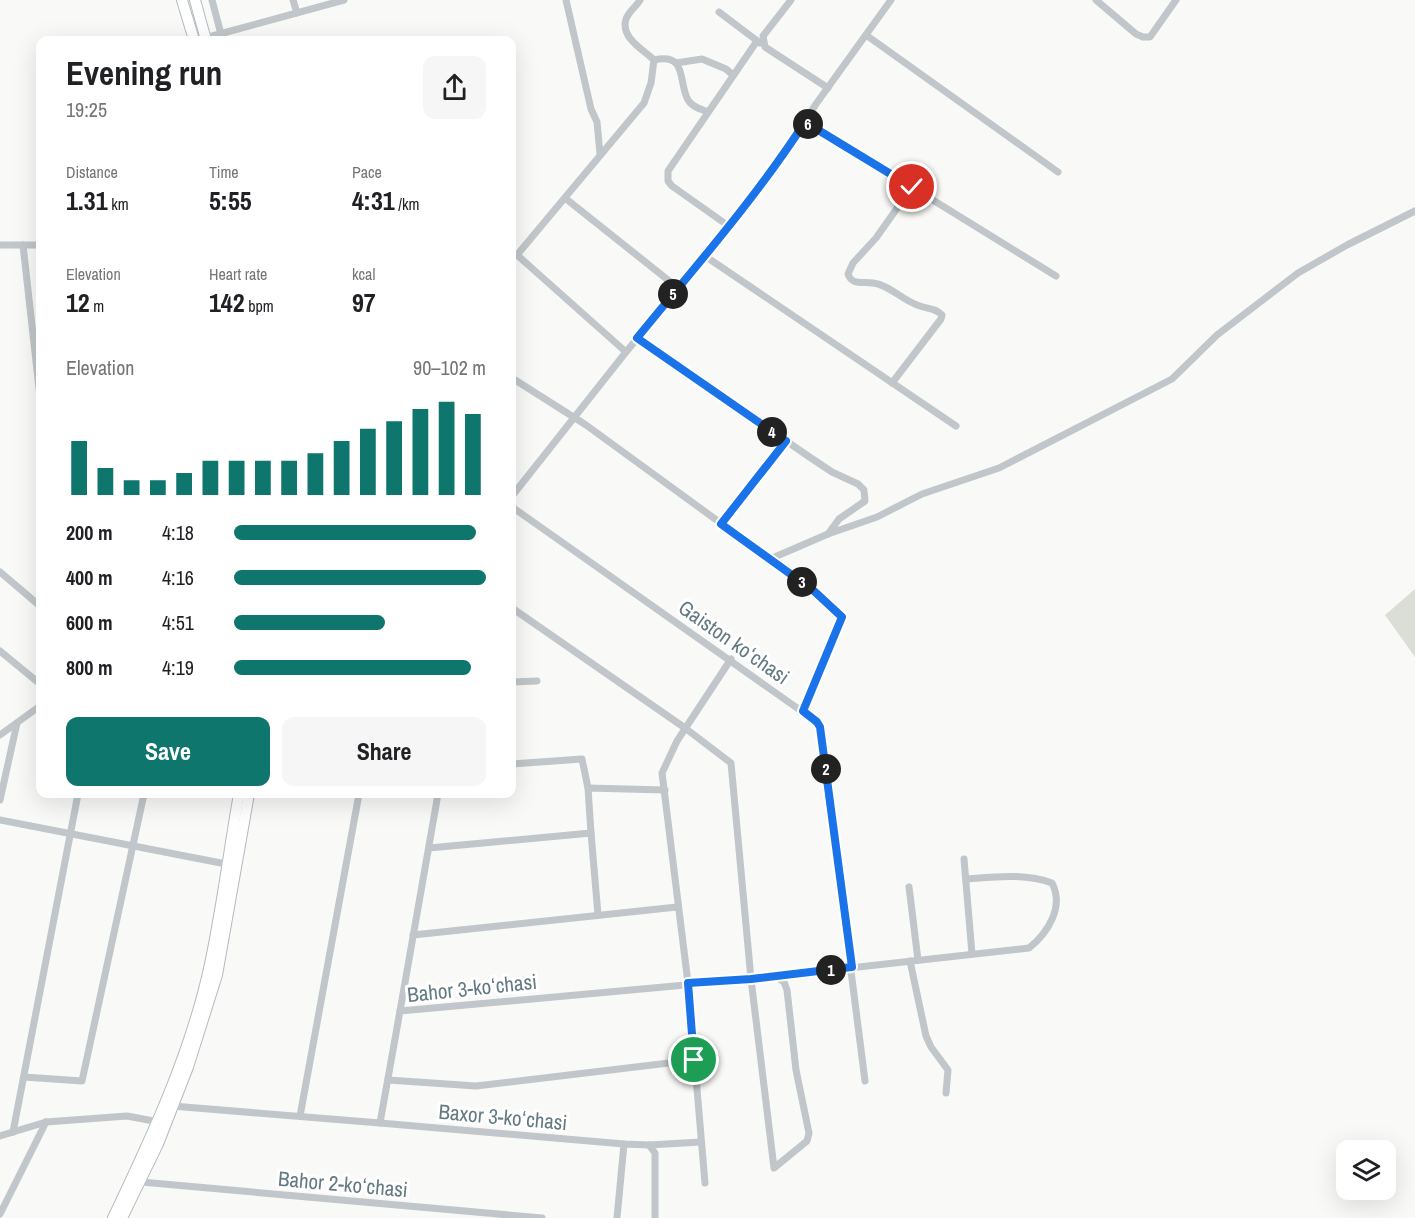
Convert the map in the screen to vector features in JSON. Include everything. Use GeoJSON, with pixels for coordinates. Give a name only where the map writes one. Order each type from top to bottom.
{"type":"FeatureCollection","features":[{"type":"Feature","properties":{"kind":"main road"},"geometry":{"type":"LineString","coordinates":[[182,0],[200,36]]}},
{"type":"Feature","properties":{"kind":"main road"},"geometry":{"type":"LineString","coordinates":[[195,0],[201,36]]}},
{"type":"Feature","properties":{"kind":"main road"},"geometry":{"type":"LineString","coordinates":[[112,1218],[159,1122],[183,1058],[210,964],[238,798]]}},
{"type":"Feature","properties":{"kind":"main road"},"geometry":{"type":"LineString","coordinates":[[122,1218],[141,1182],[191,1058],[217,975],[248,798]]}},
{"type":"Feature","properties":{"kind":"street"},"geometry":{"type":"LineString","coordinates":[[212,0],[222,34]]}},
{"type":"Feature","properties":{"kind":"street"},"geometry":{"type":"LineString","coordinates":[[293,0],[297,13]]}},
{"type":"Feature","properties":{"kind":"street"},"geometry":{"type":"LineString","coordinates":[[215,36],[344,0]]}},
{"type":"Feature","properties":{"kind":"street"},"geometry":{"type":"LineString","coordinates":[[566,0],[591,109],[597,122],[600,154]]}},
{"type":"Feature","properties":{"kind":"street"},"geometry":{"type":"LineString","coordinates":[[640,0],[626,18],[626,25],[634,43],[654,60],[661,59],[676,63],[702,59],[734,75]]}},
{"type":"Feature","properties":{"kind":"street"},"geometry":{"type":"LineString","coordinates":[[765,47],[763,36],[791,0]]}},
{"type":"Feature","properties":{"kind":"street"},"geometry":{"type":"LineString","coordinates":[[516,491],[637,338],[730,227],[776,166],[891,0]]}},
{"type":"Feature","properties":{"kind":"street"},"geometry":{"type":"LineString","coordinates":[[1096,0],[1143,37],[1150,37],[1176,0]]}},
{"type":"Feature","properties":{"kind":"street"},"geometry":{"type":"LineString","coordinates":[[719,12],[765,47],[828,88]]}},
{"type":"Feature","properties":{"kind":"street"},"geometry":{"type":"LineString","coordinates":[[866,35],[1058,172]]}},
{"type":"Feature","properties":{"kind":"street"},"geometry":{"type":"LineString","coordinates":[[730,227],[672,186],[668,181],[668,171],[757,41]]}},
{"type":"Feature","properties":{"kind":"street"},"geometry":{"type":"LineString","coordinates":[[516,256],[644,102],[651,83],[654,60]]}},
{"type":"Feature","properties":{"kind":"street"},"geometry":{"type":"LineString","coordinates":[[676,63],[682,70],[687,99],[699,109],[708,112]]}},
{"type":"Feature","properties":{"kind":"street"},"geometry":{"type":"LineString","coordinates":[[805,122],[1056,276]]}},
{"type":"Feature","properties":{"kind":"street"},"geometry":{"type":"LineString","coordinates":[[892,383],[942,315],[939,311],[907,300],[880,284],[853,282],[849,279],[848,274],[853,263],[876,238],[912,187]]}},
{"type":"Feature","properties":{"kind":"street"},"geometry":{"type":"LineString","coordinates":[[565,198],[678,288]]}},
{"type":"Feature","properties":{"kind":"street"},"geometry":{"type":"LineString","coordinates":[[770,559],[828,534],[877,517],[922,494],[999,468],[1172,379],[1217,335],[1298,273],[1415,211]]}},
{"type":"Feature","properties":{"kind":"street"},"geometry":{"type":"LineString","coordinates":[[0,245],[36,245]]}},
{"type":"Feature","properties":{"kind":"street"},"geometry":{"type":"LineString","coordinates":[[22,245],[36,363]]}},
{"type":"Feature","properties":{"kind":"street"},"geometry":{"type":"LineString","coordinates":[[705,256],[956,426]]}},
{"type":"Feature","properties":{"kind":"street"},"geometry":{"type":"LineString","coordinates":[[516,260],[626,352]]}},
{"type":"Feature","properties":{"kind":"street"},"geometry":{"type":"LineString","coordinates":[[637,338],[832,472],[847,478],[864,490],[865,501],[839,519],[828,534]]}},
{"type":"Feature","properties":{"kind":"street"},"geometry":{"type":"LineString","coordinates":[[516,381],[573,417],[770,559],[814,591],[842,617],[803,711]]}},
{"type":"Feature","properties":{"kind":"street"},"geometry":{"type":"LineString","coordinates":[[721,524],[786,441]]}},
{"type":"Feature","properties":{"kind":"street","name":"Gaiston koʻchasi"},"geometry":{"type":"LineString","coordinates":[[516,510],[731,659],[817,722],[820,727],[848,936],[865,1081]]}},
{"type":"Feature","properties":{"kind":"street"},"geometry":{"type":"LineString","coordinates":[[0,572],[36,603]]}},
{"type":"Feature","properties":{"kind":"street"},"geometry":{"type":"LineString","coordinates":[[516,611],[685,728],[731,763],[751,979],[774,1168],[807,1141],[809,1133],[796,1070],[787,990],[784,982],[774,976]]}},
{"type":"Feature","properties":{"kind":"street"},"geometry":{"type":"LineString","coordinates":[[0,651],[36,681]]}},
{"type":"Feature","properties":{"kind":"street"},"geometry":{"type":"LineString","coordinates":[[705,1183],[688,983],[662,773],[677,741],[731,659]]}},
{"type":"Feature","properties":{"kind":"street"},"geometry":{"type":"LineString","coordinates":[[516,682],[537,681]]}},
{"type":"Feature","properties":{"kind":"street"},"geometry":{"type":"LineString","coordinates":[[0,735],[36,709]]}},
{"type":"Feature","properties":{"kind":"street"},"geometry":{"type":"LineString","coordinates":[[0,800],[17,723]]}},
{"type":"Feature","properties":{"kind":"street"},"geometry":{"type":"LineString","coordinates":[[516,764],[582,759],[588,788],[598,915]]}},
{"type":"Feature","properties":{"kind":"street"},"geometry":{"type":"LineString","coordinates":[[588,788],[665,790]]}},
{"type":"Feature","properties":{"kind":"street"},"geometry":{"type":"LineString","coordinates":[[13,1132],[77,798]]}},
{"type":"Feature","properties":{"kind":"street"},"geometry":{"type":"LineString","coordinates":[[24,1077],[82,1081],[143,798]]}},
{"type":"Feature","properties":{"kind":"street"},"geometry":{"type":"LineString","coordinates":[[300,1116],[358,798]]}},
{"type":"Feature","properties":{"kind":"street"},"geometry":{"type":"LineString","coordinates":[[400,1011],[437,798]]}},
{"type":"Feature","properties":{"kind":"street"},"geometry":{"type":"LineString","coordinates":[[0,820],[226,864]]}},
{"type":"Feature","properties":{"kind":"street"},"geometry":{"type":"LineString","coordinates":[[429,848],[591,833]]}},
{"type":"Feature","properties":{"kind":"street"},"geometry":{"type":"LineString","coordinates":[[964,859],[972,954]]}},
{"type":"Feature","properties":{"kind":"street","name":"Bahor 3-koʻchasi"},"geometry":{"type":"LineString","coordinates":[[380,1123],[400,1011],[751,979],[1029,948],[1038,941],[1051,921],[1057,905],[1058,894],[1052,883],[1042,879],[1002,877],[966,879]]}},
{"type":"Feature","properties":{"kind":"street"},"geometry":{"type":"LineString","coordinates":[[909,887],[918,960]]}},
{"type":"Feature","properties":{"kind":"street"},"geometry":{"type":"LineString","coordinates":[[413,935],[677,906]]}},
{"type":"Feature","properties":{"kind":"street"},"geometry":{"type":"LineString","coordinates":[[910,961],[926,1036],[948,1070],[946,1093]]}},
{"type":"Feature","properties":{"kind":"street"},"geometry":{"type":"LineString","coordinates":[[388,1080],[476,1086],[694,1060]]}},
{"type":"Feature","properties":{"kind":"street"},"geometry":{"type":"LineString","coordinates":[[172,1106],[380,1123]]}},
{"type":"Feature","properties":{"kind":"street"},"geometry":{"type":"LineString","coordinates":[[0,1136],[46,1122],[127,1116],[159,1122]]}},
{"type":"Feature","properties":{"kind":"street"},"geometry":{"type":"LineString","coordinates":[[0,1214],[46,1122]]}},
{"type":"Feature","properties":{"kind":"street","name":"Baxor 3-koʻchasi"},"geometry":{"type":"LineString","coordinates":[[380,1123],[624,1144],[701,1142]]}},
{"type":"Feature","properties":{"kind":"street"},"geometry":{"type":"LineString","coordinates":[[618,1218],[624,1144]]}},
{"type":"Feature","properties":{"kind":"street"},"geometry":{"type":"LineString","coordinates":[[649,1145],[655,1153],[655,1218]]}},
{"type":"Feature","properties":{"kind":"street","name":"Bahor 2-koʻchasi"},"geometry":{"type":"LineString","coordinates":[[141,1182],[542,1218]]}},
{"type":"Feature","properties":{"kind":"shaded area"},"geometry":{"type":"Polygon","coordinates":[[[1415,589],[1415,657],[1385,615],[1415,589]]]}},
{"type":"Feature","properties":{"kind":"route"},"geometry":{"type":"LineString","coordinates":[[694,1060],[688,983],[751,979],[852,967],[820,727],[803,711],[842,617],[814,591],[721,524],[786,441],[637,338],[730,227],[776,166],[805,122],[912,187]]}}]}
